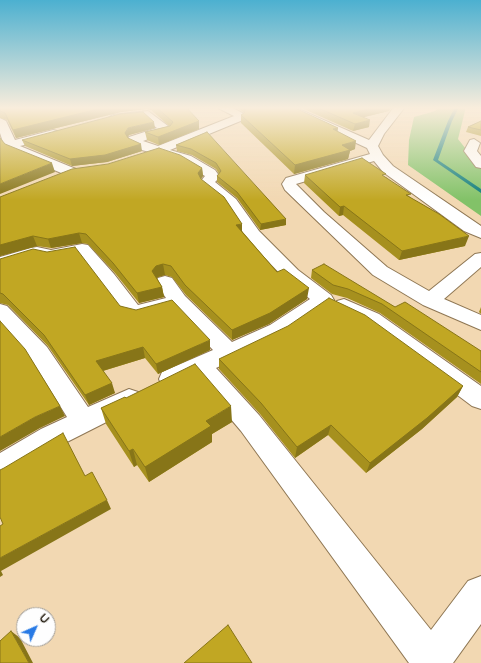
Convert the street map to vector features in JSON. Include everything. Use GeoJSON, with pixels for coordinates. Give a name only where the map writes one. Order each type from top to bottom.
{"type":"FeatureCollection","features":[{"type":"Feature","properties":{"kind":"street"},"geometry":{"type":"LineString","coordinates":[[7,138],[10,145],[17,150],[71,172]]}},
{"type":"Feature","properties":{"kind":"street"},"geometry":{"type":"LineString","coordinates":[[10,145],[38,138]]}},
{"type":"Feature","properties":{"kind":"street"},"geometry":{"type":"LineString","coordinates":[[136,138],[133,139],[146,147],[186,159],[210,173],[213,177],[207,182],[208,184],[232,202],[253,235],[291,274],[324,300],[354,310],[371,319],[481,399]]}},
{"type":"Feature","properties":{"kind":"street"},"geometry":{"type":"LineString","coordinates":[[139,158],[191,138]]}},
{"type":"Feature","properties":{"kind":"street"},"geometry":{"type":"LineString","coordinates":[[347,138],[374,151],[388,169],[464,223],[481,233]]}},
{"type":"Feature","properties":{"kind":"street"},"geometry":{"type":"LineString","coordinates":[[374,151],[378,138]]}},
{"type":"Feature","properties":{"kind":"street"},"geometry":{"type":"LineString","coordinates":[[474,143],[470,151],[481,164]]}},
{"type":"Feature","properties":{"kind":"street"},"geometry":{"type":"LineString","coordinates":[[374,151],[334,167],[291,181],[289,184],[318,215],[380,271],[430,300],[481,323]]}},
{"type":"Feature","properties":{"kind":"street"},"geometry":{"type":"LineString","coordinates":[[52,179],[71,172],[85,170]]}},
{"type":"Feature","properties":{"kind":"street"},"geometry":{"type":"LineString","coordinates":[[0,263],[37,252],[50,256],[82,249],[107,278],[131,311],[138,312],[178,301]]}},
{"type":"Feature","properties":{"kind":"street"},"geometry":{"type":"LineString","coordinates":[[430,300],[481,258]]}},
{"type":"Feature","properties":{"kind":"street"},"geometry":{"type":"LineString","coordinates":[[165,282],[178,301],[228,352]]}},
{"type":"Feature","properties":{"kind":"street"},"geometry":{"type":"LineString","coordinates":[[0,468],[51,437],[228,352],[278,330],[324,300]]}},
{"type":"Feature","properties":{"kind":"street"},"geometry":{"type":"LineString","coordinates":[[0,311],[39,353],[68,396],[83,422]]}},
{"type":"Feature","properties":{"kind":"street"},"geometry":{"type":"LineString","coordinates":[[200,366],[250,424],[430,662],[481,594]]}},
{"type":"Feature","properties":{"kind":"green space"},"geometry":{"type":"Polygon","coordinates":[[[409,138],[458,138],[481,168],[481,216],[408,165],[409,138]]]}},
{"type":"Feature","properties":{"kind":"building"},"geometry":{"type":"Polygon","coordinates":[[[0,138],[5,144],[52,163],[0,184],[0,138]]]}},
{"type":"Feature","properties":{"kind":"building"},"geometry":{"type":"Polygon","coordinates":[[[30,138],[128,138],[141,144],[105,155],[70,159],[22,140],[30,138]]]}},
{"type":"Feature","properties":{"kind":"building"},"geometry":{"type":"Polygon","coordinates":[[[193,138],[212,138],[286,219],[261,224],[237,192],[217,176],[221,171],[216,163],[191,149],[176,145],[193,138]]]}},
{"type":"Feature","properties":{"kind":"building"},"geometry":{"type":"Polygon","coordinates":[[[266,138],[350,138],[356,141],[342,145],[350,150],[295,165],[266,138]]]}},
{"type":"Feature","properties":{"kind":"building"},"geometry":{"type":"Polygon","coordinates":[[[159,148],[180,155],[202,168],[198,173],[201,179],[224,197],[242,224],[236,225],[277,272],[284,269],[309,288],[270,313],[232,330],[185,285],[171,266],[163,264],[156,266],[152,271],[162,287],[137,293],[113,263],[86,234],[79,233],[48,239],[33,236],[0,245],[0,197],[72,169],[108,164],[159,148]]]}},
{"type":"Feature","properties":{"kind":"building"},"geometry":{"type":"Polygon","coordinates":[[[362,158],[386,174],[382,175],[411,194],[406,195],[439,214],[469,236],[402,251],[344,206],[340,207],[305,175],[362,158]]]}},
{"type":"Feature","properties":{"kind":"building"},"geometry":{"type":"Polygon","coordinates":[[[75,247],[120,306],[136,310],[172,300],[210,340],[156,364],[143,347],[96,361],[112,383],[85,395],[44,335],[3,294],[0,293],[0,259],[33,249],[47,252],[75,247]]]}},
{"type":"Feature","properties":{"kind":"building"},"geometry":{"type":"Polygon","coordinates":[[[324,264],[395,307],[405,302],[481,351],[481,372],[382,304],[348,289],[333,285],[312,270],[324,264]]]}},
{"type":"Feature","properties":{"kind":"building"},"geometry":{"type":"Polygon","coordinates":[[[329,298],[365,315],[463,386],[427,418],[370,463],[331,425],[297,447],[261,403],[219,359],[288,326],[329,298]]]}},
{"type":"Feature","properties":{"kind":"building"},"geometry":{"type":"Polygon","coordinates":[[[0,321],[25,349],[60,406],[35,417],[0,437],[0,321]]]}},
{"type":"Feature","properties":{"kind":"building"},"geometry":{"type":"Polygon","coordinates":[[[195,364],[231,406],[206,421],[211,426],[145,467],[133,449],[129,451],[101,408],[125,397],[126,398],[195,364]]]}},
{"type":"Feature","properties":{"kind":"building"},"geometry":{"type":"Polygon","coordinates":[[[63,433],[85,476],[92,472],[107,500],[0,558],[0,526],[3,524],[0,517],[0,470],[63,433]]]}},
{"type":"Feature","properties":{"kind":"building"},"geometry":{"type":"Polygon","coordinates":[[[228,625],[252,663],[184,663],[228,625]]]}},
{"type":"Feature","properties":{"kind":"building"},"geometry":{"type":"Polygon","coordinates":[[[11,631],[16,640],[16,647],[20,647],[29,663],[0,663],[0,641],[11,631]]]}},
{"type":"Feature","properties":{"kind":"waterway"},"geometry":{"type":"LineString","coordinates":[[443,138],[435,160],[481,191]]}}]}
